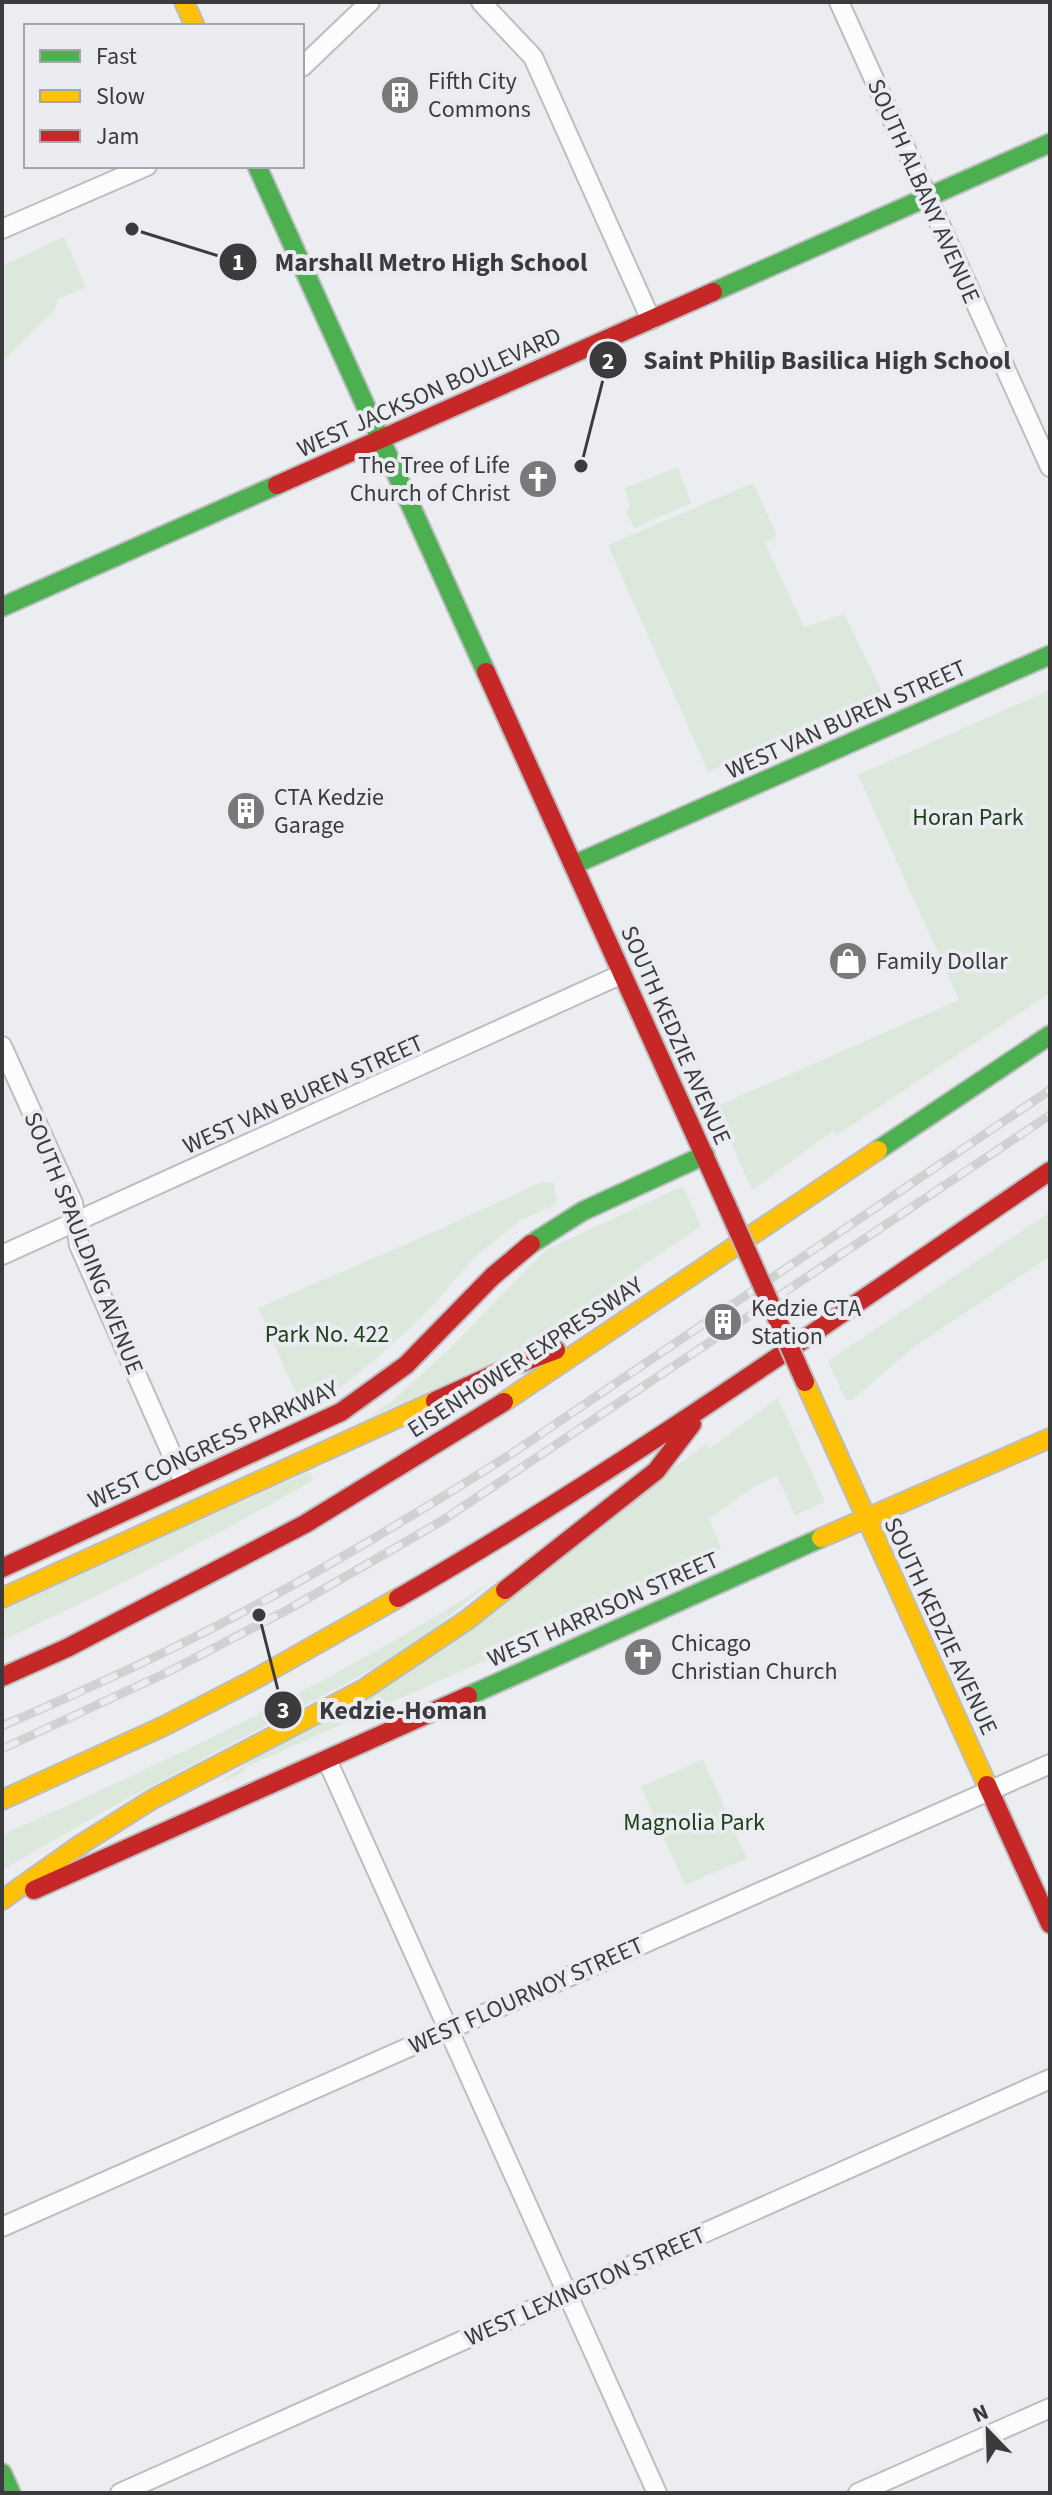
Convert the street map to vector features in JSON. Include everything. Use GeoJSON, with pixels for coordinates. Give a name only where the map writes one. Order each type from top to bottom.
{"type":"FeatureCollection","features":[{"type":"Feature","properties":{"kind":"main road"},"geometry":{"type":"LineString","coordinates":[[184,2],[194,24]]}},
{"type":"Feature","properties":{"kind":"main road","name":"WEST JACKSON BOULEVARD"},"geometry":{"type":"LineString","coordinates":[[2,607],[1050,143]]}},
{"type":"Feature","properties":{"kind":"main road","name":"SOUTH KEDZIE AVENUE"},"geometry":{"type":"LineString","coordinates":[[258,168],[1050,1924]]}},
{"type":"Feature","properties":{"kind":"main road","name":"WEST VAN BUREN STREET"},"geometry":{"type":"LineString","coordinates":[[573,865],[1050,655]]}},
{"type":"Feature","properties":{"kind":"main road","name":"EISENHOWER EXPRESSWAY"},"geometry":{"type":"LineString","coordinates":[[2,1677],[67,1648],[305,1524],[473,1423],[1050,1035]]}},
{"type":"Feature","properties":{"kind":"main road","name":"WEST CONGRESS PARKWAY"},"geometry":{"type":"LineString","coordinates":[[2,1568],[356,1404],[389,1380],[429,1344],[492,1277],[547,1232],[595,1203],[705,1155]]}},
{"type":"Feature","properties":{"kind":"main road"},"geometry":{"type":"LineString","coordinates":[[2,1800],[164,1726],[270,1671],[501,1539],[1050,1171]]}},
{"type":"Feature","properties":{"kind":"main road"},"geometry":{"type":"LineString","coordinates":[[2,1598],[510,1367],[605,1332]]}},
{"type":"Feature","properties":{"kind":"main road"},"geometry":{"type":"LineString","coordinates":[[2,1902],[80,1845],[153,1799],[364,1689],[467,1620],[656,1471],[706,1404]]}},
{"type":"Feature","properties":{"kind":"main road","name":"WEST HARRISON STREET"},"geometry":{"type":"LineString","coordinates":[[2,1902],[1050,1438]]}},
{"type":"Feature","properties":{"kind":"main road"},"geometry":{"type":"LineString","coordinates":[[2,2473],[11,2493]]}},
{"type":"Feature","properties":{"kind":"street"},"geometry":{"type":"LineString","coordinates":[[304,65],[370,2]]}},
{"type":"Feature","properties":{"kind":"street"},"geometry":{"type":"LineString","coordinates":[[481,2],[533,57],[651,320]]}},
{"type":"Feature","properties":{"kind":"street","name":"SOUTH ALBANY AVENUE"},"geometry":{"type":"LineString","coordinates":[[839,2],[1050,467]]}},
{"type":"Feature","properties":{"kind":"street"},"geometry":{"type":"LineString","coordinates":[[2,229],[142,168]]}},
{"type":"Feature","properties":{"kind":"street","name":"WEST VAN BUREN STREET"},"geometry":{"type":"LineString","coordinates":[[2,1255],[622,974]]}},
{"type":"Feature","properties":{"kind":"street","name":"SOUTH SPAULDING AVENUE"},"geometry":{"type":"LineString","coordinates":[[2,1046],[73,1203],[79,1245],[185,1484]]}},
{"type":"Feature","properties":{"kind":"street"},"geometry":{"type":"LineString","coordinates":[[327,1760],[657,2493]]}},
{"type":"Feature","properties":{"kind":"street","name":"WEST FLOURNOY STREET"},"geometry":{"type":"LineString","coordinates":[[2,2227],[1050,1764]]}},
{"type":"Feature","properties":{"kind":"street","name":"WEST LEXINGTON STREET"},"geometry":{"type":"LineString","coordinates":[[120,2493],[1050,2079]]}},
{"type":"Feature","properties":{"kind":"street"},"geometry":{"type":"LineString","coordinates":[[858,2493],[1050,2408]]}},
{"type":"Feature","properties":{"kind":"green space"},"geometry":{"type":"Polygon","coordinates":[[[64,237],[86,287],[58,299],[55,310],[2,362],[2,266],[64,237]]]}},
{"type":"Feature","properties":{"kind":"green space"},"geometry":{"type":"Polygon","coordinates":[[[678,467],[691,503],[635,528],[626,513],[630,507],[625,488],[678,467]]]}},
{"type":"Feature","properties":{"kind":"green space"},"geometry":{"type":"Polygon","coordinates":[[[753,483],[777,536],[765,543],[804,627],[844,614],[884,695],[708,772],[608,545],[753,483]]]}},
{"type":"Feature","properties":{"kind":"green space","name":"Horan Park"},"geometry":{"type":"Polygon","coordinates":[[[1050,690],[1050,993],[837,1135],[833,1131],[752,1190],[715,1107],[959,1000],[858,775],[1050,690]]]}},
{"type":"Feature","properties":{"kind":"green space","name":"Park No. 422"},"geometry":{"type":"Polygon","coordinates":[[[542,1182],[553,1182],[557,1200],[552,1206],[521,1220],[477,1255],[426,1313],[376,1359],[333,1393],[303,1409],[258,1308],[542,1182]]]}},
{"type":"Feature","properties":{"kind":"green space"},"geometry":{"type":"Polygon","coordinates":[[[683,1186],[701,1226],[520,1350],[367,1419],[392,1401],[448,1350],[546,1250],[683,1186]]]}},
{"type":"Feature","properties":{"kind":"green space"},"geometry":{"type":"Polygon","coordinates":[[[1050,1212],[1050,1256],[915,1346],[852,1400],[845,1399],[828,1361],[1050,1212]]]}},
{"type":"Feature","properties":{"kind":"green space"},"geometry":{"type":"Polygon","coordinates":[[[778,1398],[825,1502],[795,1515],[777,1476],[755,1486],[709,1519],[721,1548],[695,1559],[698,1566],[250,1765],[244,1768],[245,1772],[217,1784],[706,1444],[709,1449],[778,1398]]]}},
{"type":"Feature","properties":{"kind":"green space"},"geometry":{"type":"Polygon","coordinates":[[[309,1472],[314,1480],[276,1502],[160,1564],[2,1641],[2,1608],[309,1472]]]}},
{"type":"Feature","properties":{"kind":"green space"},"geometry":{"type":"Polygon","coordinates":[[[491,1582],[409,1650],[110,1808],[2,1870],[2,1835],[251,1718],[373,1653],[491,1582]]]}},
{"type":"Feature","properties":{"kind":"green space","name":"Magnolia Park"},"geometry":{"type":"Polygon","coordinates":[[[703,1759],[747,1858],[685,1885],[641,1787],[703,1759]]]}},
{"type":"Feature","properties":{"kind":"railway"},"geometry":{"type":"LineString","coordinates":[[2,1726],[195,1637],[394,1526],[511,1454],[1050,1090]]}},
{"type":"Feature","properties":{"kind":"railway"},"geometry":{"type":"LineString","coordinates":[[2,1749],[168,1672],[289,1609],[440,1522],[1050,1115]]}},
{"type":"Feature","properties":{"kind":"traffic: fast"},"geometry":{"type":"LineString","coordinates":[[713,292],[1050,143]]}},
{"type":"Feature","properties":{"kind":"traffic: fast"},"geometry":{"type":"LineString","coordinates":[[258,168],[486,672]]}},
{"type":"Feature","properties":{"kind":"traffic: fast"},"geometry":{"type":"LineString","coordinates":[[2,607],[277,485]]}},
{"type":"Feature","properties":{"kind":"traffic: fast"},"geometry":{"type":"LineString","coordinates":[[573,865],[1050,655]]}},
{"type":"Feature","properties":{"kind":"traffic: fast"},"geometry":{"type":"LineString","coordinates":[[878,1150],[1050,1035]]}},
{"type":"Feature","properties":{"kind":"traffic: fast"},"geometry":{"type":"LineString","coordinates":[[531,1244],[583,1211],[705,1155]]}},
{"type":"Feature","properties":{"kind":"traffic: fast"},"geometry":{"type":"LineString","coordinates":[[468,1696],[821,1538]]}},
{"type":"Feature","properties":{"kind":"traffic: fast"},"geometry":{"type":"LineString","coordinates":[[2,2473],[11,2493]]}},
{"type":"Feature","properties":{"kind":"traffic: slow"},"geometry":{"type":"LineString","coordinates":[[184,2],[194,24]]}},
{"type":"Feature","properties":{"kind":"traffic: slow"},"geometry":{"type":"LineString","coordinates":[[504,1402],[878,1150]]}},
{"type":"Feature","properties":{"kind":"traffic: slow"},"geometry":{"type":"LineString","coordinates":[[805,1382],[987,1785]]}},
{"type":"Feature","properties":{"kind":"traffic: slow"},"geometry":{"type":"LineString","coordinates":[[2,1598],[435,1401]]}},
{"type":"Feature","properties":{"kind":"traffic: slow"},"geometry":{"type":"LineString","coordinates":[[821,1538],[1050,1438]]}},
{"type":"Feature","properties":{"kind":"traffic: slow"},"geometry":{"type":"LineString","coordinates":[[2,1900],[153,1799],[364,1689],[467,1620],[505,1590]]}},
{"type":"Feature","properties":{"kind":"traffic: slow"},"geometry":{"type":"LineString","coordinates":[[2,1800],[164,1726],[257,1678],[398,1598]]}},
{"type":"Feature","properties":{"kind":"traffic: jam"},"geometry":{"type":"LineString","coordinates":[[277,485],[713,292]]}},
{"type":"Feature","properties":{"kind":"traffic: jam"},"geometry":{"type":"LineString","coordinates":[[486,672],[727,1206]]}},
{"type":"Feature","properties":{"kind":"traffic: jam"},"geometry":{"type":"LineString","coordinates":[[398,1598],[482,1549],[646,1445],[1050,1171]]}},
{"type":"Feature","properties":{"kind":"traffic: jam"},"geometry":{"type":"LineString","coordinates":[[727,1206],[805,1382]]}},
{"type":"Feature","properties":{"kind":"traffic: jam"},"geometry":{"type":"LineString","coordinates":[[2,1568],[341,1412],[406,1365],[493,1276],[531,1244]]}},
{"type":"Feature","properties":{"kind":"traffic: jam"},"geometry":{"type":"LineString","coordinates":[[435,1401],[556,1350]]}},
{"type":"Feature","properties":{"kind":"traffic: jam"},"geometry":{"type":"LineString","coordinates":[[2,1677],[67,1648],[305,1524],[504,1402]]}},
{"type":"Feature","properties":{"kind":"traffic: jam"},"geometry":{"type":"LineString","coordinates":[[505,1590],[656,1471],[692,1424]]}},
{"type":"Feature","properties":{"kind":"traffic: jam"},"geometry":{"type":"LineString","coordinates":[[34,1890],[468,1696]]}},
{"type":"Feature","properties":{"kind":"traffic: jam"},"geometry":{"type":"LineString","coordinates":[[987,1785],[1050,1924]]}},
{"type":"Feature","properties":{"kind":"place","name":"Fifth City Commons"},"geometry":{"type":"Point","coordinates":[400,95]}},
{"type":"Feature","properties":{"kind":"place","name":"Marshall Metro High School"},"geometry":{"type":"Point","coordinates":[132,229]}},
{"type":"Feature","properties":{"kind":"place","name":"Saint Philip Basilica High School"},"geometry":{"type":"Point","coordinates":[581,466]}},
{"type":"Feature","properties":{"kind":"place","name":"The Tree of Life Church of Christ"},"geometry":{"type":"Point","coordinates":[538,479]}},
{"type":"Feature","properties":{"kind":"place","name":"CTA Kedzie Garage"},"geometry":{"type":"Point","coordinates":[246,811]}},
{"type":"Feature","properties":{"kind":"place","name":"Family Dollar"},"geometry":{"type":"Point","coordinates":[848,961]}},
{"type":"Feature","properties":{"kind":"place","name":"Kedzie CTA Station"},"geometry":{"type":"Point","coordinates":[723,1322]}},
{"type":"Feature","properties":{"kind":"place","name":"Kedzie-Homan"},"geometry":{"type":"Point","coordinates":[259,1615]}},
{"type":"Feature","properties":{"kind":"place","name":"Chicago Christian Church"},"geometry":{"type":"Point","coordinates":[643,1657]}}]}
